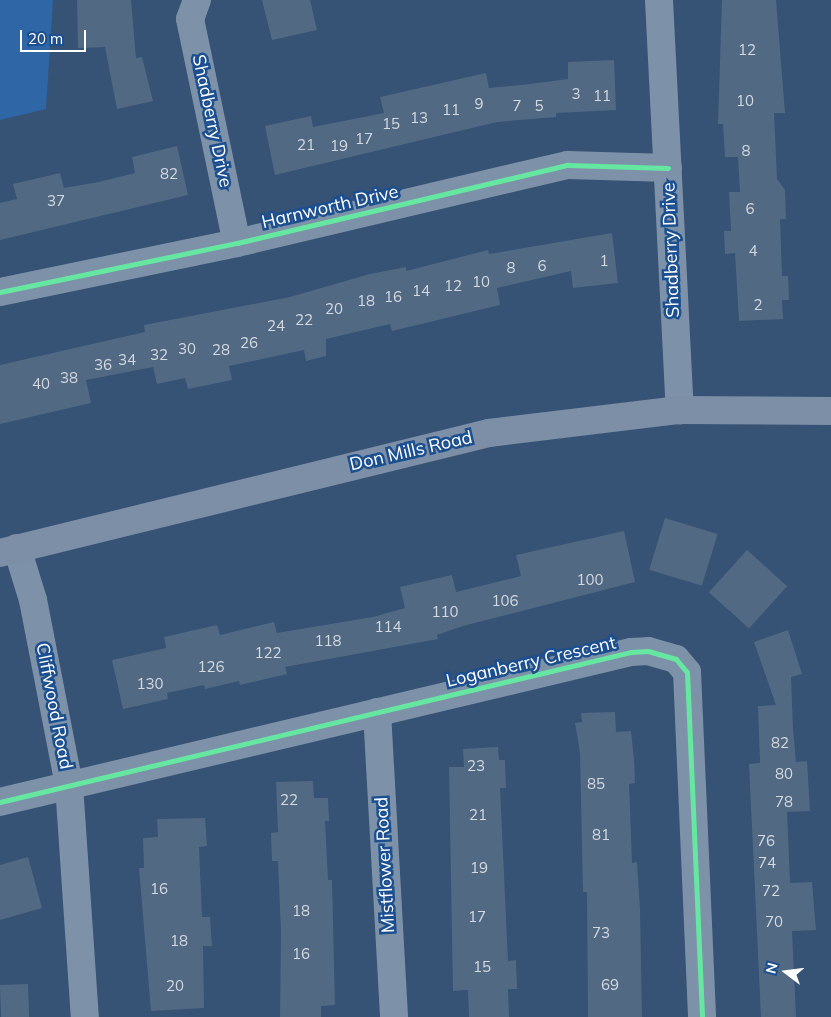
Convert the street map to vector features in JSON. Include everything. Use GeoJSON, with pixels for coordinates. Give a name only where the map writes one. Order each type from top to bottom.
{"type":"FeatureCollection","features":[{"type":"Feature","properties":{"kind":"main road","name":"Don Mills Road"},"geometry":{"type":"LineString","coordinates":[[9,550],[490,433],[680,410],[831,411]]}},
{"type":"Feature","properties":{"kind":"street","name":"Shadberry Drive"},"geometry":{"type":"LineString","coordinates":[[198,0],[190,19],[237,243]]}},
{"type":"Feature","properties":{"kind":"street","name":"Shadberry Drive"},"geometry":{"type":"LineString","coordinates":[[659,0],[680,410]]}},
{"type":"Feature","properties":{"kind":"street","name":"Harnworth Drive"},"geometry":{"type":"LineString","coordinates":[[0,292],[237,243],[568,165],[668,168]]}},
{"type":"Feature","properties":{"kind":"street","name":"Cliffwood Road"},"geometry":{"type":"LineString","coordinates":[[9,550],[33,600],[69,785],[85,1017]]}},
{"type":"Feature","properties":{"kind":"street","name":"Loganberry Crescent"},"geometry":{"type":"LineString","coordinates":[[0,802],[630,652],[648,651],[676,659],[687,672],[702,1017]]}},
{"type":"Feature","properties":{"kind":"street","name":"Mistflower Road"},"geometry":{"type":"LineString","coordinates":[[377,712],[394,1017]]}},
{"type":"Feature","properties":{"kind":"shaded area"},"geometry":{"type":"Polygon","coordinates":[[[0,0],[53,0],[46,109],[0,120],[0,0]]]}},
{"type":"Feature","properties":{"kind":"building"},"geometry":{"type":"Polygon","coordinates":[[[77,0],[131,0],[136,58],[142,57],[153,101],[117,109],[105,47],[78,48],[77,0]]]}},
{"type":"Feature","properties":{"kind":"building"},"geometry":{"type":"Polygon","coordinates":[[[262,0],[310,0],[317,30],[272,40],[262,0]]]}},
{"type":"Feature","properties":{"kind":"building"},"geometry":{"type":"Polygon","coordinates":[[[722,0],[776,0],[785,113],[774,113],[777,179],[785,190],[786,219],[780,219],[782,276],[788,276],[789,300],[782,300],[783,319],[739,321],[735,253],[725,254],[724,231],[731,231],[729,192],[740,192],[738,157],[725,157],[723,124],[718,124],[722,0]]]}},
{"type":"Feature","properties":{"kind":"building"},"geometry":{"type":"Polygon","coordinates":[[[614,60],[616,110],[556,113],[556,117],[497,122],[275,175],[265,126],[311,116],[313,127],[384,113],[380,97],[486,73],[489,88],[530,84],[568,79],[568,62],[614,60]]]}},
{"type":"Feature","properties":{"kind":"building"},"geometry":{"type":"Polygon","coordinates":[[[177,146],[188,195],[0,240],[0,203],[17,199],[13,184],[60,173],[64,188],[99,182],[135,173],[132,157],[177,146]]]}},
{"type":"Feature","properties":{"kind":"building"},"geometry":{"type":"Polygon","coordinates":[[[612,233],[618,283],[573,288],[571,271],[497,288],[500,305],[392,331],[390,324],[326,339],[326,356],[306,361],[304,350],[229,366],[232,380],[188,389],[185,378],[157,384],[153,367],[86,380],[91,403],[0,424],[0,365],[145,332],[144,325],[290,297],[370,274],[406,267],[406,271],[488,250],[489,254],[612,233]]]}},
{"type":"Feature","properties":{"kind":"building"},"geometry":{"type":"Polygon","coordinates":[[[665,518],[718,534],[702,586],[649,570],[665,518]]]}},
{"type":"Feature","properties":{"kind":"building"},"geometry":{"type":"Polygon","coordinates":[[[624,531],[635,582],[463,626],[437,635],[438,639],[285,667],[287,674],[240,685],[239,681],[205,689],[204,685],[167,693],[168,699],[123,709],[112,660],[166,648],[164,637],[217,625],[220,635],[274,622],[277,633],[373,617],[405,608],[400,587],[452,575],[456,592],[521,576],[516,555],[624,531]]]}},
{"type":"Feature","properties":{"kind":"building"},"geometry":{"type":"Polygon","coordinates":[[[747,550],[787,586],[749,628],[709,592],[747,550]]]}},
{"type":"Feature","properties":{"kind":"building"},"geometry":{"type":"Polygon","coordinates":[[[788,630],[802,674],[791,677],[793,728],[796,762],[807,761],[810,811],[787,812],[790,883],[812,882],[816,930],[792,931],[796,1017],[761,1017],[749,764],[760,763],[758,706],[776,705],[754,642],[788,630]]]}},
{"type":"Feature","properties":{"kind":"building"},"geometry":{"type":"Polygon","coordinates":[[[615,712],[616,732],[631,731],[634,760],[635,783],[629,784],[632,863],[637,862],[640,911],[642,1017],[588,1017],[587,892],[583,892],[580,753],[575,723],[582,722],[581,713],[615,712]]]}},
{"type":"Feature","properties":{"kind":"building"},"geometry":{"type":"Polygon","coordinates":[[[498,747],[499,760],[505,760],[506,788],[500,788],[508,961],[516,960],[517,989],[508,989],[509,1017],[469,1017],[468,990],[453,991],[449,767],[464,767],[463,749],[498,747]]]}},
{"type":"Feature","properties":{"kind":"building"},"geometry":{"type":"Polygon","coordinates":[[[313,781],[314,798],[328,798],[329,821],[325,821],[328,880],[332,880],[335,1005],[321,1006],[321,1017],[280,1017],[281,932],[278,861],[272,861],[271,833],[278,832],[276,782],[313,781]]]}},
{"type":"Feature","properties":{"kind":"building"},"geometry":{"type":"Polygon","coordinates":[[[205,818],[207,846],[199,847],[202,917],[210,917],[212,946],[203,946],[204,1008],[151,1011],[139,868],[144,868],[143,838],[158,837],[157,819],[205,818]]]}},
{"type":"Feature","properties":{"kind":"building"},"geometry":{"type":"Polygon","coordinates":[[[28,857],[42,908],[0,920],[0,865],[28,857]]]}},
{"type":"Feature","properties":{"kind":"building"},"geometry":{"type":"Polygon","coordinates":[[[28,984],[29,1017],[1,1017],[0,985],[28,984]]]}},
{"type":"Feature","properties":{"kind":"cycle path"},"geometry":{"type":"LineString","coordinates":[[0,292],[237,243],[568,165],[668,168]]}},
{"type":"Feature","properties":{"kind":"cycle path"},"geometry":{"type":"LineString","coordinates":[[0,802],[631,652],[648,651],[676,659],[687,672],[702,1017]]}}]}
